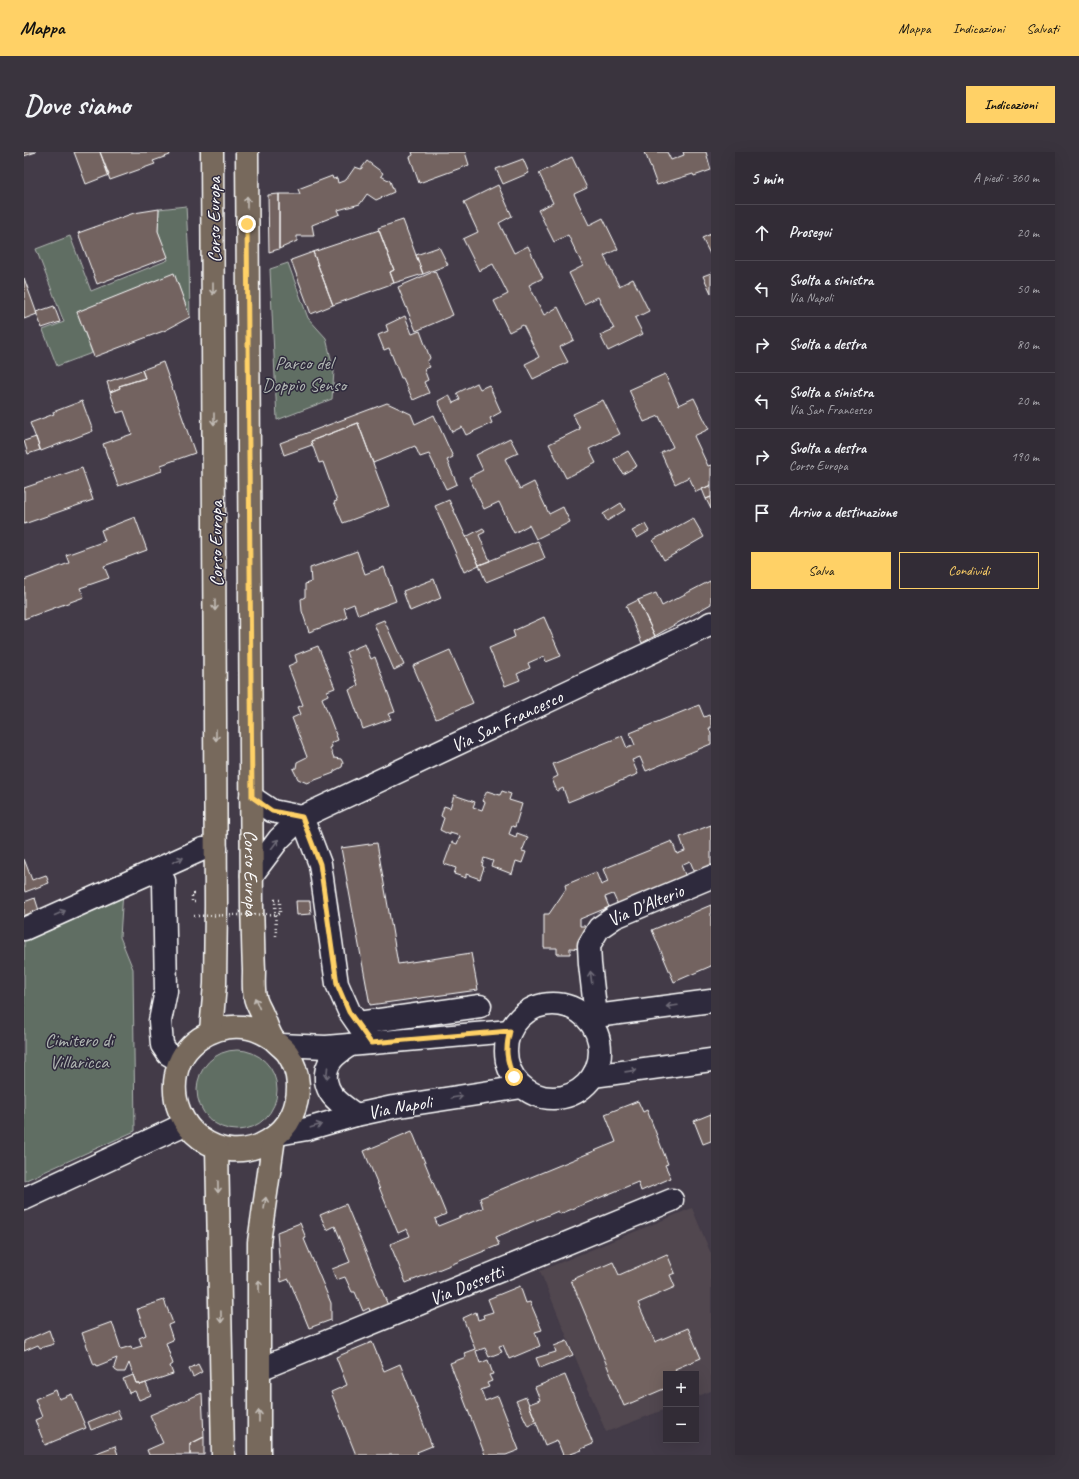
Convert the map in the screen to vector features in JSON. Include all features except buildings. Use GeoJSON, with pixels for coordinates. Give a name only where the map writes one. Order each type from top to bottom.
{"type":"FeatureCollection","features":[{"type":"Feature","properties":{"kind":"main road","name":"Corso Europa"},"geometry":{"type":"LineString","coordinates":[[211,1031],[215,984],[216,849],[212,152]]}},
{"type":"Feature","properties":{"kind":"main road","name":"Corso Europa"},"geometry":{"type":"LineString","coordinates":[[247,152],[252,875],[255,998],[277,1042]]}},
{"type":"Feature","properties":{"kind":"main road"},"geometry":{"type":"LineString","coordinates":[[244,1027],[254,1029],[277,1042],[287,1053],[293,1063],[298,1084],[298,1095],[292,1116],[276,1136],[253,1148],[241,1150],[217,1148],[199,1138],[185,1124],[180,1114],[174,1093],[176,1071],[180,1061],[193,1043],[211,1031],[222,1028],[244,1027]]}},
{"type":"Feature","properties":{"kind":"main road"},"geometry":{"type":"LineString","coordinates":[[259,1455],[259,1242],[276,1136]]}},
{"type":"Feature","properties":{"kind":"main road"},"geometry":{"type":"LineString","coordinates":[[217,1148],[223,1455]]}},
{"type":"Feature","properties":{"kind":"street","name":"Via San Francesco"},"geometry":{"type":"LineString","coordinates":[[252,875],[279,839],[302,817],[709,630]]}},
{"type":"Feature","properties":{"kind":"street"},"geometry":{"type":"LineString","coordinates":[[252,797],[272,811],[302,817],[320,864],[337,984],[349,1012],[371,1043]]}},
{"type":"Feature","properties":{"kind":"street"},"geometry":{"type":"LineString","coordinates":[[24,929],[203,849],[216,849]]}},
{"type":"Feature","properties":{"kind":"street","name":"Via D'Alterio"},"geometry":{"type":"LineString","coordinates":[[592,1018],[589,945],[599,928],[615,918],[711,878]]}},
{"type":"Feature","properties":{"kind":"street"},"geometry":{"type":"LineString","coordinates":[[164,881],[166,991],[160,1021],[162,1045],[168,1054],[180,1061]]}},
{"type":"Feature","properties":{"kind":"street"},"geometry":{"type":"LineString","coordinates":[[592,1018],[599,1041],[600,1053],[598,1065],[593,1076],[584,1086],[573,1094],[560,1098],[547,1098],[534,1094],[522,1087],[514,1077],[507,1061],[507,1042],[510,1031],[518,1020],[528,1011],[540,1006],[553,1004],[566,1006],[592,1018],[711,1001]]}},
{"type":"Feature","properties":{"kind":"street"},"geometry":{"type":"LineString","coordinates":[[358,1023],[480,1006]]}},
{"type":"Feature","properties":{"kind":"street"},"geometry":{"type":"LineString","coordinates":[[277,1042],[326,1048],[510,1031]]}},
{"type":"Feature","properties":{"kind":"street"},"geometry":{"type":"LineString","coordinates":[[350,1045],[335,1054],[328,1063],[325,1074],[327,1085],[332,1095],[356,1115]]}},
{"type":"Feature","properties":{"kind":"street"},"geometry":{"type":"LineString","coordinates":[[593,1076],[711,1060]]}},
{"type":"Feature","properties":{"kind":"street","name":"Via Napoli"},"geometry":{"type":"LineString","coordinates":[[276,1136],[393,1107],[522,1087]]}},
{"type":"Feature","properties":{"kind":"street"},"geometry":{"type":"LineString","coordinates":[[24,1198],[185,1124]]}},
{"type":"Feature","properties":{"kind":"street","name":"Via Dossetti"},"geometry":{"type":"LineString","coordinates":[[260,1369],[672,1200]]}},
{"type":"Feature","properties":{"kind":"path"},"geometry":{"type":"LineString","coordinates":[[194,916],[280,914],[280,900],[275,900],[276,936]]}},
{"type":"Feature","properties":{"kind":"shaded area"},"geometry":{"type":"Polygon","coordinates":[[[692,1208],[711,1254],[711,1391],[699,1396],[699,1371],[663,1371],[663,1410],[606,1432],[540,1271],[692,1208]]]}},
{"type":"Feature","properties":{"kind":"green space"},"geometry":{"type":"Polygon","coordinates":[[[186,206],[190,317],[174,274],[77,312],[92,353],[57,366],[43,330],[64,322],[36,249],[70,236],[91,291],[168,260],[158,231],[159,209],[186,206]]]}},
{"type":"Feature","properties":{"kind":"green space","name":"Parco del Doppio Senso"},"geometry":{"type":"Polygon","coordinates":[[[288,263],[308,318],[326,338],[334,371],[332,399],[277,420],[270,269],[288,263]]]}},
{"type":"Feature","properties":{"kind":"green space","name":"Cimitero di Villaricca"},"geometry":{"type":"Polygon","coordinates":[[[123,891],[120,937],[133,969],[135,1131],[24,1181],[24,937],[123,891]]]}},
{"type":"Feature","properties":{"kind":"green space"},"geometry":{"type":"Polygon","coordinates":[[[237,1050],[252,1053],[265,1062],[274,1075],[277,1090],[274,1105],[265,1118],[252,1127],[237,1130],[222,1127],[209,1118],[200,1105],[197,1090],[200,1075],[209,1062],[222,1053],[237,1050]]]}},
{"type":"Feature","properties":{"kind":"route"},"geometry":{"type":"LineString","coordinates":[[247,224],[252,797],[272,811],[302,817],[320,864],[337,984],[349,1012],[371,1043],[510,1031],[506,1055],[514,1077]]}}]}
